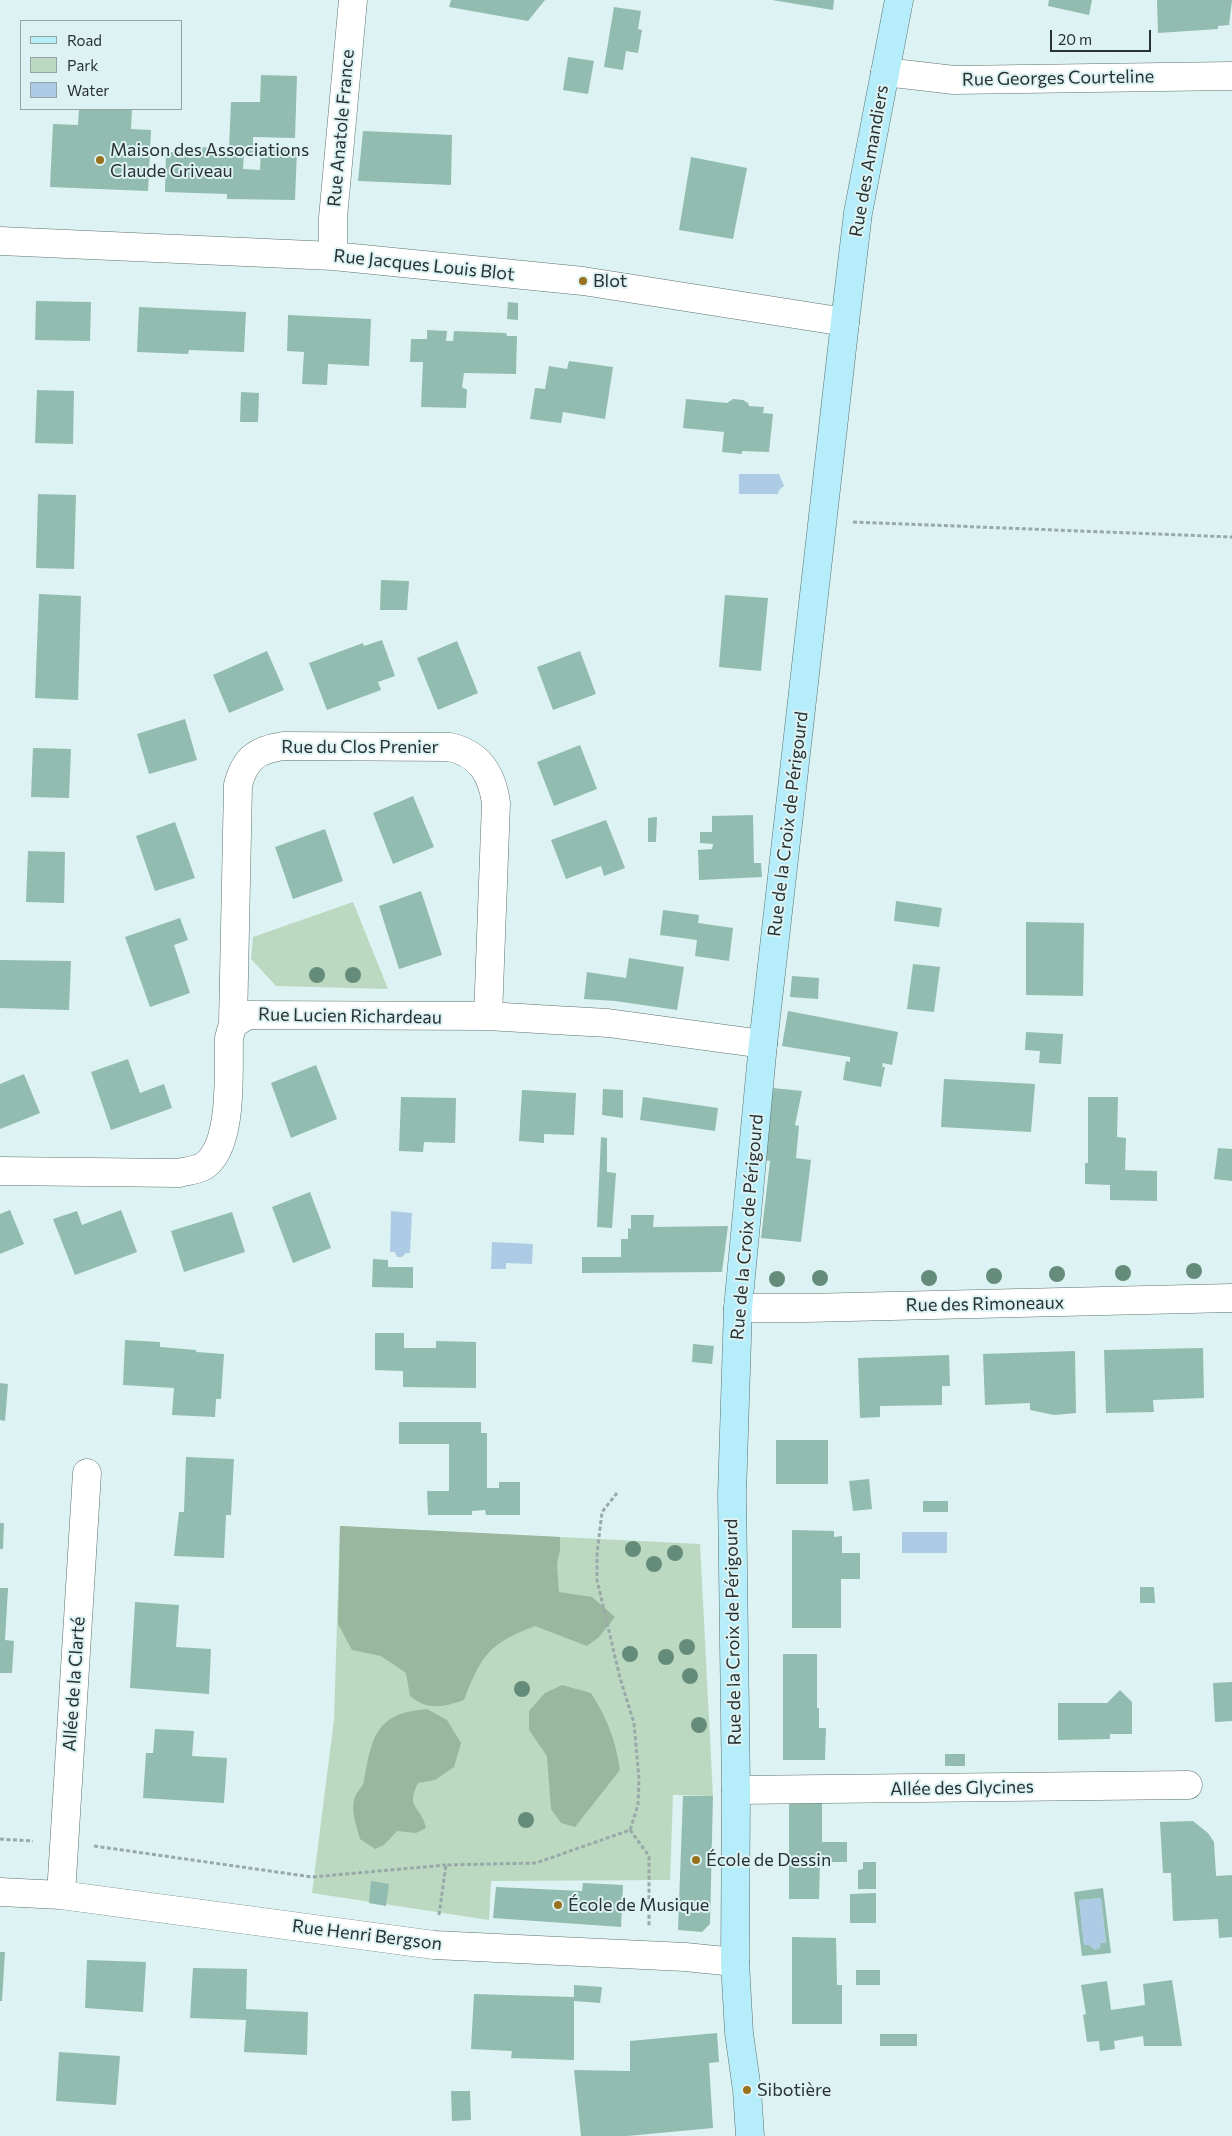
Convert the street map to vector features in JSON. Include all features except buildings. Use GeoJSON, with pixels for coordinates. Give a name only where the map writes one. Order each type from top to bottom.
{"type":"FeatureCollection","features":[{"type":"Feature","properties":{"kind":"street","name":"Rue Anatole France"},"geometry":{"type":"LineString","coordinates":[[333,256],[333,218],[353,0]]}},
{"type":"Feature","properties":{"kind":"street","name":"Rue des Amandiers"},"geometry":{"type":"LineString","coordinates":[[845,322],[858,213],[898,0]]}},
{"type":"Feature","properties":{"kind":"street","name":"Rue Georges Courteline"},"geometry":{"type":"LineString","coordinates":[[885,72],[954,80],[1232,76]]}},
{"type":"Feature","properties":{"kind":"street","name":"Rue Jacques Louis Blot"},"geometry":{"type":"LineString","coordinates":[[0,241],[333,256],[583,281],[845,322]]}},
{"type":"Feature","properties":{"kind":"street","name":"Rue de la Croix de Périgourd"},"geometry":{"type":"LineString","coordinates":[[750,2136],[747,2090],[739,2033],[735,1962],[736,1790],[732,1494],[738,1308],[763,1044],[845,322]]}},
{"type":"Feature","properties":{"kind":"street","name":"Rue du Clos Prenier"},"geometry":{"type":"LineString","coordinates":[[234,1024],[238,784],[242,770],[251,758],[264,749],[283,746],[450,747],[461,750],[473,757],[487,772],[493,785],[496,803],[488,1016]]}},
{"type":"Feature","properties":{"kind":"street","name":"Rue Lucien Richardeau"},"geometry":{"type":"LineString","coordinates":[[0,1171],[179,1173],[204,1166],[218,1150],[226,1126],[229,1038],[234,1024],[248,1015],[488,1016],[608,1023],[763,1044]]}},
{"type":"Feature","properties":{"kind":"street","name":"Rue des Rimoneaux"},"geometry":{"type":"LineString","coordinates":[[738,1308],[816,1308],[1232,1298]]}},
{"type":"Feature","properties":{"kind":"street","name":"Allée de la Clarté"},"geometry":{"type":"LineString","coordinates":[[61,1895],[87,1474]]}},
{"type":"Feature","properties":{"kind":"street","name":"Allée des Glycines"},"geometry":{"type":"LineString","coordinates":[[736,1790],[1188,1785]]}},
{"type":"Feature","properties":{"kind":"street","name":"Rue Henri Bergson"},"geometry":{"type":"LineString","coordinates":[[0,1892],[61,1895],[434,1945],[735,1962]]}},
{"type":"Feature","properties":{"kind":"path"},"geometry":{"type":"LineString","coordinates":[[823,520],[1232,536]]}},
{"type":"Feature","properties":{"kind":"path"},"geometry":{"type":"LineString","coordinates":[[617,1493],[602,1512],[597,1554],[597,1580],[620,1678],[634,1723],[639,1788],[638,1805],[630,1830]]}},
{"type":"Feature","properties":{"kind":"path"},"geometry":{"type":"LineString","coordinates":[[64,1842],[312,1877],[446,1865],[536,1863],[630,1830]]}},
{"type":"Feature","properties":{"kind":"path"},"geometry":{"type":"LineString","coordinates":[[630,1830],[649,1856],[648,1928]]}},
{"type":"Feature","properties":{"kind":"path"},"geometry":{"type":"LineString","coordinates":[[434,1945],[446,1865]]}},
{"type":"Feature","properties":{"kind":"green space"},"geometry":{"type":"Polygon","coordinates":[[[353,902],[388,989],[276,986],[251,959],[253,937],[353,902]]]}},
{"type":"Feature","properties":{"kind":"green space"},"geometry":{"type":"Polygon","coordinates":[[[340,1526],[700,1544],[713,1796],[673,1795],[670,1880],[491,1881],[489,1920],[312,1893],[334,1720],[340,1526]]]}},
{"type":"Feature","properties":{"kind":"green space"},"geometry":{"type":"Polygon","coordinates":[[[340,1526],[560,1537],[557,1564],[559,1592],[592,1597],[615,1617],[599,1637],[587,1646],[535,1626],[519,1633],[497,1645],[489,1653],[476,1672],[464,1700],[442,1706],[429,1706],[410,1696],[406,1673],[381,1656],[352,1650],[338,1624],[340,1526]]]}},
{"type":"Feature","properties":{"kind":"green space"},"geometry":{"type":"Polygon","coordinates":[[[562,1685],[591,1693],[610,1730],[620,1770],[575,1827],[561,1823],[551,1809],[547,1756],[529,1730],[529,1711],[545,1693],[562,1685]]]}},
{"type":"Feature","properties":{"kind":"green space"},"geometry":{"type":"Polygon","coordinates":[[[427,1709],[447,1720],[461,1743],[454,1767],[435,1780],[418,1783],[414,1791],[415,1807],[421,1815],[426,1828],[416,1833],[397,1831],[384,1845],[375,1849],[360,1839],[353,1807],[355,1797],[363,1783],[374,1739],[387,1722],[397,1716],[410,1711],[427,1709]]]}},
{"type":"Feature","properties":{"kind":"water"},"geometry":{"type":"Polygon","coordinates":[[[739,474],[779,474],[784,486],[779,490],[778,494],[739,494],[739,474]]]}},
{"type":"Feature","properties":{"kind":"water"},"geometry":{"type":"Polygon","coordinates":[[[391,1211],[412,1213],[410,1253],[406,1253],[402,1257],[397,1257],[395,1252],[390,1252],[391,1211]]]}},
{"type":"Feature","properties":{"kind":"water"},"geometry":{"type":"Polygon","coordinates":[[[492,1242],[533,1244],[532,1264],[506,1263],[506,1269],[491,1269],[492,1242]]]}},
{"type":"Feature","properties":{"kind":"water"},"geometry":{"type":"Polygon","coordinates":[[[902,1532],[947,1532],[947,1553],[902,1553],[902,1532]]]}},
{"type":"Feature","properties":{"kind":"water"},"geometry":{"type":"Polygon","coordinates":[[[1101,1898],[1106,1943],[1102,1943],[1100,1948],[1095,1950],[1089,1945],[1084,1945],[1079,1900],[1101,1898]]]}},
{"type":"Feature","properties":{"kind":"place","name":"Maison des Associations Claude Griveau"},"geometry":{"type":"Point","coordinates":[100,160]}},
{"type":"Feature","properties":{"kind":"place","name":"Blot"},"geometry":{"type":"Point","coordinates":[583,281]}},
{"type":"Feature","properties":{"kind":"place","name":"École de Dessin"},"geometry":{"type":"Point","coordinates":[696,1860]}},
{"type":"Feature","properties":{"kind":"place","name":"École de Musique"},"geometry":{"type":"Point","coordinates":[558,1905]}},
{"type":"Feature","properties":{"kind":"place","name":"Sibotière"},"geometry":{"type":"Point","coordinates":[747,2090]}}]}
